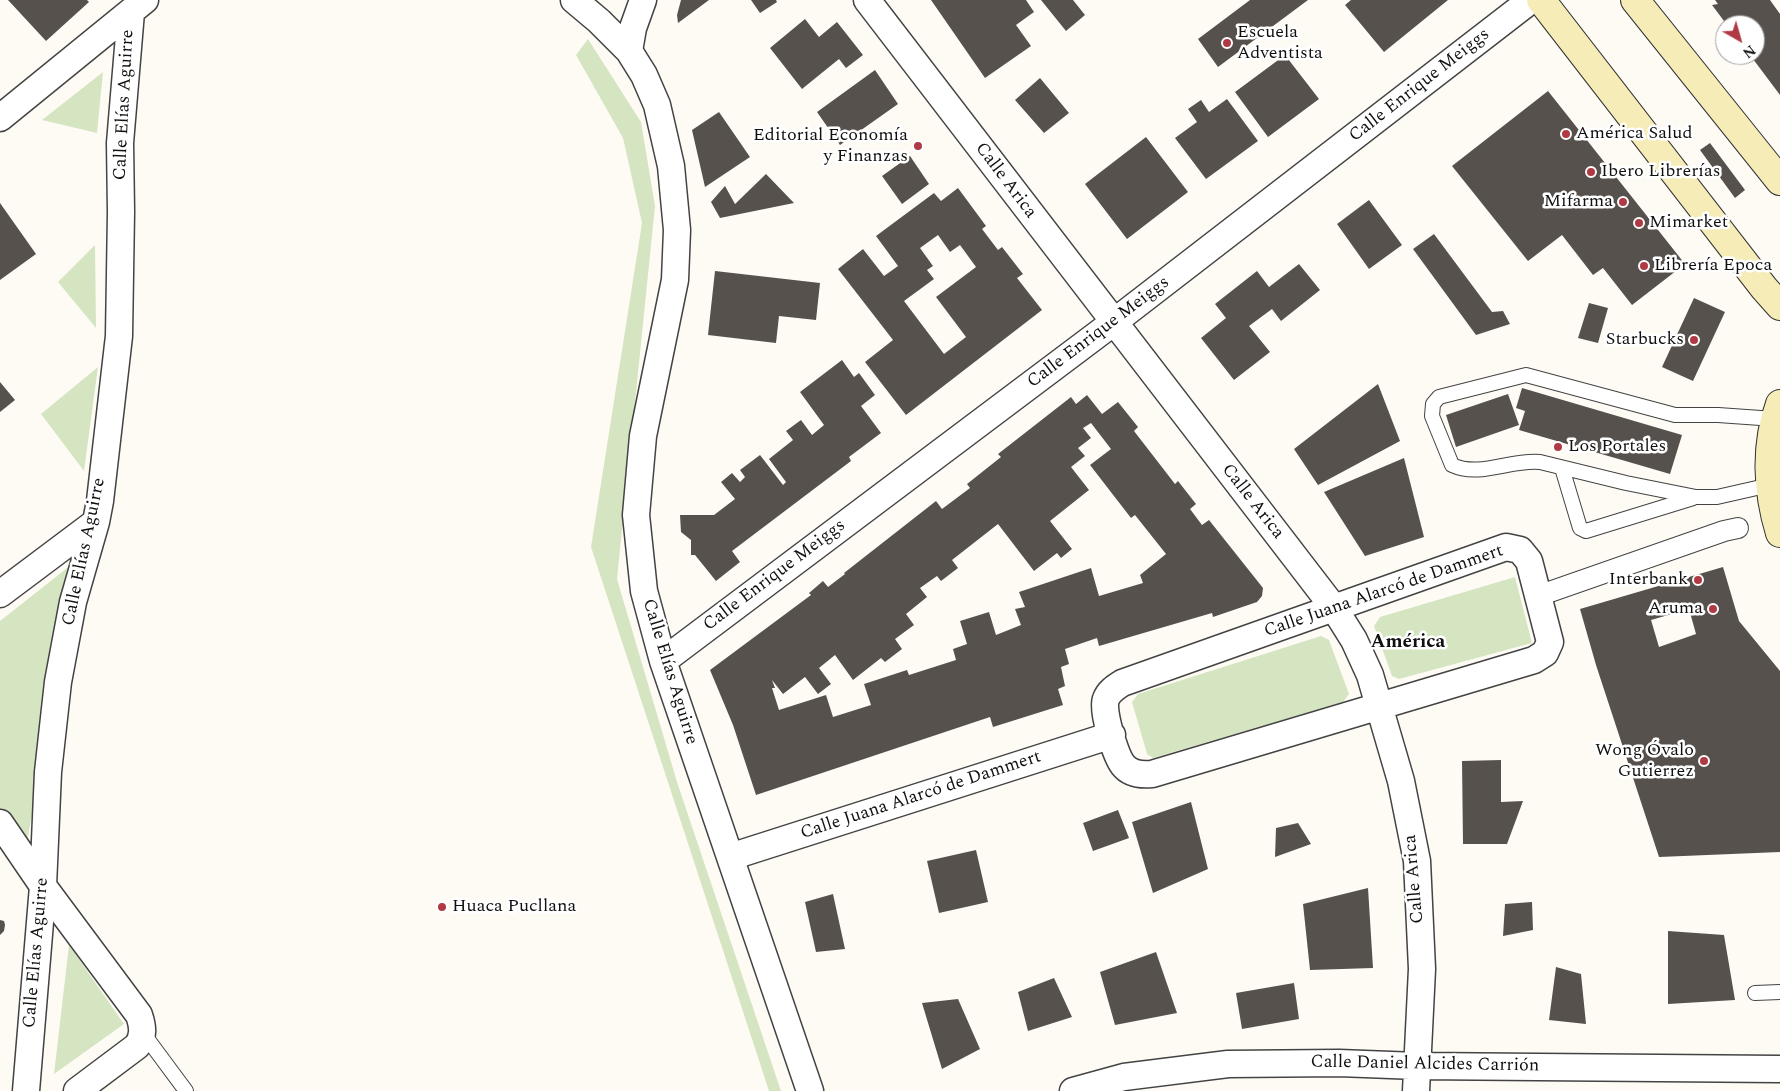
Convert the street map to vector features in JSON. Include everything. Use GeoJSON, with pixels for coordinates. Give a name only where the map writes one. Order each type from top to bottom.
{"type":"FeatureCollection","features":[{"type":"Feature","properties":{"kind":"main road"},"geometry":{"type":"LineString","coordinates":[[1542,0],[1780,306]]}},
{"type":"Feature","properties":{"kind":"main road"},"geometry":{"type":"LineString","coordinates":[[1635,0],[1780,181]]}},
{"type":"Feature","properties":{"kind":"main road"},"geometry":{"type":"LineString","coordinates":[[1776,510],[1770,452],[1777,411]]}},
{"type":"Feature","properties":{"kind":"street","name":"Calle Elías Aguirre"},"geometry":{"type":"LineString","coordinates":[[574,0],[599,21],[629,51],[644,74],[657,105],[671,166],[678,230],[675,280],[643,436],[636,515],[644,591],[663,661],[810,1091]]}},
{"type":"Feature","properties":{"kind":"street"},"geometry":{"type":"LineString","coordinates":[[629,51],[632,28],[642,0]]}},
{"type":"Feature","properties":{"kind":"street","name":"Calle Arica"},"geometry":{"type":"LineString","coordinates":[[867,0],[1334,608],[1354,640],[1370,675],[1380,706],[1401,781],[1417,861],[1422,969],[1416,1079]]}},
{"type":"Feature","properties":{"kind":"street","name":"Calle Enrique Meiggs"},"geometry":{"type":"LineString","coordinates":[[663,661],[1114,322],[1531,0]]}},
{"type":"Feature","properties":{"kind":"street","name":"Calle Elías Aguirre"},"geometry":{"type":"LineString","coordinates":[[26,1091],[43,886],[48,772],[58,682],[74,602],[96,522],[119,336],[120,143],[138,6]]}},
{"type":"Feature","properties":{"kind":"street"},"geometry":{"type":"LineString","coordinates":[[0,118],[138,6]]}},
{"type":"Feature","properties":{"kind":"street"},"geometry":{"type":"LineString","coordinates":[[0,594],[96,522]]}},
{"type":"Feature","properties":{"kind":"street"},"geometry":{"type":"LineString","coordinates":[[1538,596],[1731,530]]}},
{"type":"Feature","properties":{"kind":"street","name":"Calle Juana Alarcó de Dammert"},"geometry":{"type":"LineString","coordinates":[[1506,547],[1520,550],[1529,561],[1538,596],[1550,642],[1545,653],[1534,660],[1152,774],[1132,772],[1124,766],[1119,758],[1104,709],[1105,700],[1112,690],[1122,683],[1506,547]]}},
{"type":"Feature","properties":{"kind":"street","name":"Calle Juana Alarcó de Dammert"},"geometry":{"type":"LineString","coordinates":[[730,857],[1112,735]]}},
{"type":"Feature","properties":{"kind":"street"},"geometry":{"type":"LineString","coordinates":[[0,823],[43,886],[139,1016],[142,1025],[142,1040],[137,1046],[77,1091]]}},
{"type":"Feature","properties":{"kind":"street","name":"Calle Daniel Alcides Carrión"},"geometry":{"type":"LineString","coordinates":[[1073,1091],[1124,1077],[1228,1064],[1340,1063],[1416,1079],[1780,1069]]}},
{"type":"Feature","properties":{"kind":"lane"},"geometry":{"type":"LineString","coordinates":[[1776,510],[1717,497],[1696,497],[1540,462],[1528,461],[1462,470],[1452,465],[1432,416],[1433,404],[1440,397],[1526,375],[1675,415],[1718,415],[1777,411]]}},
{"type":"Feature","properties":{"kind":"lane"},"geometry":{"type":"LineString","coordinates":[[1562,468],[1580,528],[1586,531],[1696,497]]}},
{"type":"Feature","properties":{"kind":"lane"},"geometry":{"type":"LineString","coordinates":[[1756,993],[1780,992]]}},
{"type":"Feature","properties":{"kind":"lane"},"geometry":{"type":"LineString","coordinates":[[143,1033],[186,1091]]}},
{"type":"Feature","properties":{"kind":"green space"},"geometry":{"type":"Polygon","coordinates":[[[588,39],[641,122],[655,206],[617,579],[677,782],[781,1091],[769,1091],[591,547],[642,223],[623,138],[576,55],[588,39]]]}},
{"type":"Feature","properties":{"kind":"green space"},"geometry":{"type":"Polygon","coordinates":[[[103,72],[97,133],[42,120],[103,72]]]}},
{"type":"Feature","properties":{"kind":"green space"},"geometry":{"type":"Polygon","coordinates":[[[95,245],[96,328],[58,282],[95,245]]]}},
{"type":"Feature","properties":{"kind":"green space"},"geometry":{"type":"Polygon","coordinates":[[[98,367],[84,471],[41,414],[98,367]]]}},
{"type":"Feature","properties":{"kind":"green space"},"geometry":{"type":"Polygon","coordinates":[[[76,561],[25,854],[0,820],[0,621],[76,561]]]}},
{"type":"Feature","properties":{"kind":"green space"},"geometry":{"type":"Polygon","coordinates":[[[1515,577],[1532,643],[1399,679],[1392,676],[1374,626],[1380,617],[1515,577]]]}},
{"type":"Feature","properties":{"kind":"green space"},"geometry":{"type":"Polygon","coordinates":[[[1321,636],[1329,640],[1349,694],[1343,702],[1153,758],[1147,754],[1132,702],[1138,694],[1321,636]]]}},
{"type":"Feature","properties":{"kind":"green space"},"geometry":{"type":"Polygon","coordinates":[[[69,945],[124,1024],[54,1074],[69,945]]]}},
{"type":"Feature","properties":{"kind":"building"},"geometry":{"type":"Polygon","coordinates":[[[8,0],[87,0],[89,2],[46,41],[8,0]]]}},
{"type":"Feature","properties":{"kind":"building"},"geometry":{"type":"Polygon","coordinates":[[[681,0],[709,0],[678,23],[677,15],[681,0]]]}},
{"type":"Feature","properties":{"kind":"building"},"geometry":{"type":"Polygon","coordinates":[[[751,0],[776,0],[777,2],[760,13],[751,0]]]}},
{"type":"Feature","properties":{"kind":"building"},"geometry":{"type":"Polygon","coordinates":[[[931,0],[1026,0],[1034,12],[1016,25],[1031,46],[985,78],[931,0]]]}},
{"type":"Feature","properties":{"kind":"building"},"geometry":{"type":"Polygon","coordinates":[[[1041,0],[1073,0],[1085,15],[1066,31],[1041,0]]]}},
{"type":"Feature","properties":{"kind":"building"},"geometry":{"type":"Polygon","coordinates":[[[1250,0],[1308,0],[1218,67],[1198,39],[1250,0]]]}},
{"type":"Feature","properties":{"kind":"building"},"geometry":{"type":"Polygon","coordinates":[[[1351,0],[1448,0],[1384,52],[1345,5],[1351,0]]]}},
{"type":"Feature","properties":{"kind":"building"},"geometry":{"type":"Polygon","coordinates":[[[1715,0],[1770,0],[1780,14],[1780,95],[1758,65],[1765,65],[1765,15],[1720,15],[1712,5],[1718,4],[1715,0]]]}},
{"type":"Feature","properties":{"kind":"building"},"geometry":{"type":"Polygon","coordinates":[[[805,19],[819,37],[837,22],[863,55],[846,68],[839,59],[802,89],[770,48],[805,19]]]}},
{"type":"Feature","properties":{"kind":"building"},"geometry":{"type":"Polygon","coordinates":[[[1285,55],[1319,99],[1268,137],[1235,92],[1285,55]]]}},
{"type":"Feature","properties":{"kind":"building"},"geometry":{"type":"Polygon","coordinates":[[[875,70],[898,104],[840,145],[817,112],[875,70]]]}},
{"type":"Feature","properties":{"kind":"building"},"geometry":{"type":"Polygon","coordinates":[[[1040,78],[1069,113],[1044,133],[1015,100],[1040,78]]]}},
{"type":"Feature","properties":{"kind":"building"},"geometry":{"type":"Polygon","coordinates":[[[1548,91],[1685,264],[1632,305],[1603,268],[1593,275],[1562,235],[1528,261],[1452,166],[1548,91]]]}},
{"type":"Feature","properties":{"kind":"building"},"geometry":{"type":"Polygon","coordinates":[[[1227,99],[1258,141],[1206,179],[1175,138],[1197,122],[1188,109],[1201,100],[1209,112],[1227,99]]]}},
{"type":"Feature","properties":{"kind":"building"},"geometry":{"type":"Polygon","coordinates":[[[719,112],[750,157],[705,187],[692,130],[719,112]]]}},
{"type":"Feature","properties":{"kind":"building"},"geometry":{"type":"Polygon","coordinates":[[[1146,137],[1188,192],[1127,239],[1085,184],[1146,137]]]}},
{"type":"Feature","properties":{"kind":"building"},"geometry":{"type":"Polygon","coordinates":[[[1710,143],[1745,190],[1735,198],[1700,150],[1710,143]]]}},
{"type":"Feature","properties":{"kind":"building"},"geometry":{"type":"Polygon","coordinates":[[[910,156],[929,184],[902,204],[882,176],[910,156]]]}},
{"type":"Feature","properties":{"kind":"building"},"geometry":{"type":"Polygon","coordinates":[[[766,174],[794,203],[720,218],[711,202],[725,186],[735,204],[766,174]]]}},
{"type":"Feature","properties":{"kind":"building"},"geometry":{"type":"Polygon","coordinates":[[[958,188],[986,226],[982,229],[998,250],[1002,247],[1023,274],[1017,278],[1042,310],[906,415],[865,362],[893,340],[838,269],[863,249],[884,276],[898,266],[876,236],[934,193],[941,201],[958,188]],[[938,235],[920,248],[933,266],[927,270],[934,279],[904,301],[944,354],[966,337],[936,297],[976,267],[960,245],[950,252],[938,235]]]}},
{"type":"Feature","properties":{"kind":"building"},"geometry":{"type":"Polygon","coordinates":[[[1369,200],[1402,245],[1369,269],[1337,224],[1369,200]]]}},
{"type":"Feature","properties":{"kind":"building"},"geometry":{"type":"Polygon","coordinates":[[[0,203],[36,254],[0,280],[0,203]]]}},
{"type":"Feature","properties":{"kind":"building"},"geometry":{"type":"Polygon","coordinates":[[[1434,234],[1492,312],[1503,311],[1510,324],[1476,335],[1413,249],[1434,234]]]}},
{"type":"Feature","properties":{"kind":"building"},"geometry":{"type":"Polygon","coordinates":[[[1299,264],[1320,290],[1281,321],[1272,309],[1249,326],[1270,352],[1234,380],[1201,338],[1226,318],[1215,304],[1257,271],[1269,287],[1299,264]]]}},
{"type":"Feature","properties":{"kind":"building"},"geometry":{"type":"Polygon","coordinates":[[[715,271],[820,283],[816,320],[779,316],[776,343],[708,335],[715,271]]]}},
{"type":"Feature","properties":{"kind":"building","name":"Starbucks"},"geometry":{"type":"Polygon","coordinates":[[[1694,298],[1725,312],[1693,381],[1662,367],[1694,298]]]}},
{"type":"Feature","properties":{"kind":"building"},"geometry":{"type":"Polygon","coordinates":[[[1589,303],[1608,308],[1598,343],[1578,338],[1589,303]]]}},
{"type":"Feature","properties":{"kind":"building"},"geometry":{"type":"Polygon","coordinates":[[[842,360],[854,377],[859,373],[875,395],[861,406],[881,433],[849,457],[851,461],[732,551],[740,562],[716,581],[695,555],[691,555],[691,540],[681,532],[680,515],[714,515],[735,499],[721,482],[732,473],[740,482],[745,477],[740,470],[760,455],[783,485],[786,482],[769,459],[793,440],[786,431],[801,420],[812,435],[824,425],[800,392],[842,360]]]}},
{"type":"Feature","properties":{"kind":"building"},"geometry":{"type":"Polygon","coordinates":[[[0,382],[15,400],[0,412],[0,382]]]}},
{"type":"Feature","properties":{"kind":"building"},"geometry":{"type":"Polygon","coordinates":[[[1378,384],[1400,441],[1318,485],[1294,449],[1378,384]]]}},
{"type":"Feature","properties":{"kind":"building"},"geometry":{"type":"Polygon","coordinates":[[[1522,388],[1682,435],[1670,474],[1519,430],[1525,411],[1516,408],[1522,388]]]}},
{"type":"Feature","properties":{"kind":"building"},"geometry":{"type":"Polygon","coordinates":[[[1508,394],[1519,425],[1456,447],[1446,415],[1508,394]]]}},
{"type":"Feature","properties":{"kind":"building"},"geometry":{"type":"Polygon","coordinates":[[[1087,395],[1102,414],[1118,402],[1138,427],[1134,431],[1175,484],[1178,481],[1196,504],[1190,509],[1202,525],[1209,520],[1263,588],[1262,596],[1257,602],[1213,617],[1212,613],[1099,646],[1097,638],[1065,649],[1069,664],[1061,667],[1065,686],[1058,689],[1063,705],[993,727],[990,717],[756,795],[733,725],[710,670],[811,595],[809,593],[823,581],[828,587],[936,501],[942,509],[970,488],[967,484],[1001,457],[998,454],[1071,397],[1076,404],[1087,395]],[[1091,423],[1083,428],[1091,438],[1078,448],[1085,456],[1071,467],[1089,490],[1050,521],[1072,549],[1061,558],[1057,553],[1034,571],[998,524],[952,560],[958,568],[941,581],[937,576],[920,588],[927,597],[906,614],[914,625],[895,639],[902,649],[885,662],[881,658],[853,680],[835,655],[819,668],[831,684],[818,694],[805,677],[783,694],[772,680],[775,688],[772,688],[779,710],[826,695],[833,717],[871,705],[864,684],[907,670],[909,675],[956,660],[953,649],[967,644],[960,621],[989,612],[996,635],[1021,625],[1015,609],[1025,607],[1019,592],[1091,568],[1099,596],[1143,583],[1140,575],[1166,554],[1135,515],[1131,518],[1090,465],[1111,449],[1091,423]]]}},
{"type":"Feature","properties":{"kind":"building"},"geometry":{"type":"Polygon","coordinates":[[[1404,458],[1424,537],[1365,556],[1324,492],[1404,458]]]}},
{"type":"Feature","properties":{"kind":"building","name":"Wong Óvalo Gutierrez"},"geometry":{"type":"Polygon","coordinates":[[[1723,567],[1739,621],[1780,671],[1780,852],[1659,857],[1596,665],[1580,609],[1723,567]],[[1689,609],[1651,620],[1659,647],[1696,634],[1689,609]]]}},
{"type":"Feature","properties":{"kind":"building"},"geometry":{"type":"Polygon","coordinates":[[[1501,760],[1501,802],[1523,801],[1507,844],[1463,844],[1462,761],[1501,760]]]}},
{"type":"Feature","properties":{"kind":"building"},"geometry":{"type":"Polygon","coordinates":[[[1191,802],[1208,869],[1153,893],[1132,822],[1191,802]]]}},
{"type":"Feature","properties":{"kind":"building"},"geometry":{"type":"Polygon","coordinates":[[[1118,810],[1129,838],[1093,851],[1083,823],[1118,810]]]}},
{"type":"Feature","properties":{"kind":"building"},"geometry":{"type":"Polygon","coordinates":[[[1298,823],[1311,844],[1275,857],[1276,828],[1298,823]]]}},
{"type":"Feature","properties":{"kind":"building"},"geometry":{"type":"Polygon","coordinates":[[[976,850],[988,902],[939,913],[927,861],[976,850]]]}},
{"type":"Feature","properties":{"kind":"building"},"geometry":{"type":"Polygon","coordinates":[[[1368,888],[1373,968],[1310,970],[1303,904],[1368,888]]]}},
{"type":"Feature","properties":{"kind":"building"},"geometry":{"type":"Polygon","coordinates":[[[833,894],[845,949],[816,952],[805,902],[833,894]]]}},
{"type":"Feature","properties":{"kind":"building"},"geometry":{"type":"Polygon","coordinates":[[[1532,902],[1533,930],[1503,936],[1505,904],[1532,902]]]}},
{"type":"Feature","properties":{"kind":"building"},"geometry":{"type":"Polygon","coordinates":[[[0,920],[4,921],[5,925],[4,931],[0,935],[0,920]]]}},
{"type":"Feature","properties":{"kind":"building"},"geometry":{"type":"Polygon","coordinates":[[[1668,931],[1724,935],[1735,1000],[1668,1004],[1668,931]]]}},
{"type":"Feature","properties":{"kind":"building"},"geometry":{"type":"Polygon","coordinates":[[[1156,952],[1177,1013],[1115,1025],[1100,972],[1156,952]]]}},
{"type":"Feature","properties":{"kind":"building"},"geometry":{"type":"Polygon","coordinates":[[[1556,967],[1581,974],[1586,1024],[1549,1020],[1556,967]]]}},
{"type":"Feature","properties":{"kind":"building"},"geometry":{"type":"Polygon","coordinates":[[[1054,978],[1072,1017],[1028,1031],[1018,992],[1054,978]]]}},
{"type":"Feature","properties":{"kind":"building"},"geometry":{"type":"Polygon","coordinates":[[[1294,983],[1299,1019],[1242,1029],[1236,993],[1294,983]]]}},
{"type":"Feature","properties":{"kind":"building"},"geometry":{"type":"Polygon","coordinates":[[[958,999],[980,1049],[942,1069],[922,1003],[958,999]]]}},
{"type":"Feature","properties":{"kind":"place","name":"Escuela Adventista"},"geometry":{"type":"Point","coordinates":[1227,43]}},
{"type":"Feature","properties":{"kind":"place","name":"América Salud"},"geometry":{"type":"Point","coordinates":[1566,134]}},
{"type":"Feature","properties":{"kind":"place","name":"Editorial Economía y Finanzas"},"geometry":{"type":"Point","coordinates":[918,146]}},
{"type":"Feature","properties":{"kind":"place","name":"Ibero Librerías"},"geometry":{"type":"Point","coordinates":[1591,172]}},
{"type":"Feature","properties":{"kind":"place","name":"Mifarma"},"geometry":{"type":"Point","coordinates":[1623,202]}},
{"type":"Feature","properties":{"kind":"place","name":"Mimarket"},"geometry":{"type":"Point","coordinates":[1639,223]}},
{"type":"Feature","properties":{"kind":"place","name":"Librería Epoca"},"geometry":{"type":"Point","coordinates":[1644,266]}},
{"type":"Feature","properties":{"kind":"place","name":"Starbucks"},"geometry":{"type":"Point","coordinates":[1694,340]}},
{"type":"Feature","properties":{"kind":"place","name":"Los Portales"},"geometry":{"type":"Point","coordinates":[1558,447]}},
{"type":"Feature","properties":{"kind":"place","name":"Interbank"},"geometry":{"type":"Point","coordinates":[1698,580]}},
{"type":"Feature","properties":{"kind":"place","name":"Aruma"},"geometry":{"type":"Point","coordinates":[1713,609]}},
{"type":"Feature","properties":{"kind":"place","name":"Wong Óvalo Gutierrez"},"geometry":{"type":"Point","coordinates":[1704,761]}},
{"type":"Feature","properties":{"kind":"place","name":"Huaca Pucllana"},"geometry":{"type":"Point","coordinates":[442,907]}},
{"type":"Feature","properties":{"kind":"district","name":"América"},"geometry":{"type":"Point","coordinates":[1408,643]}}]}
